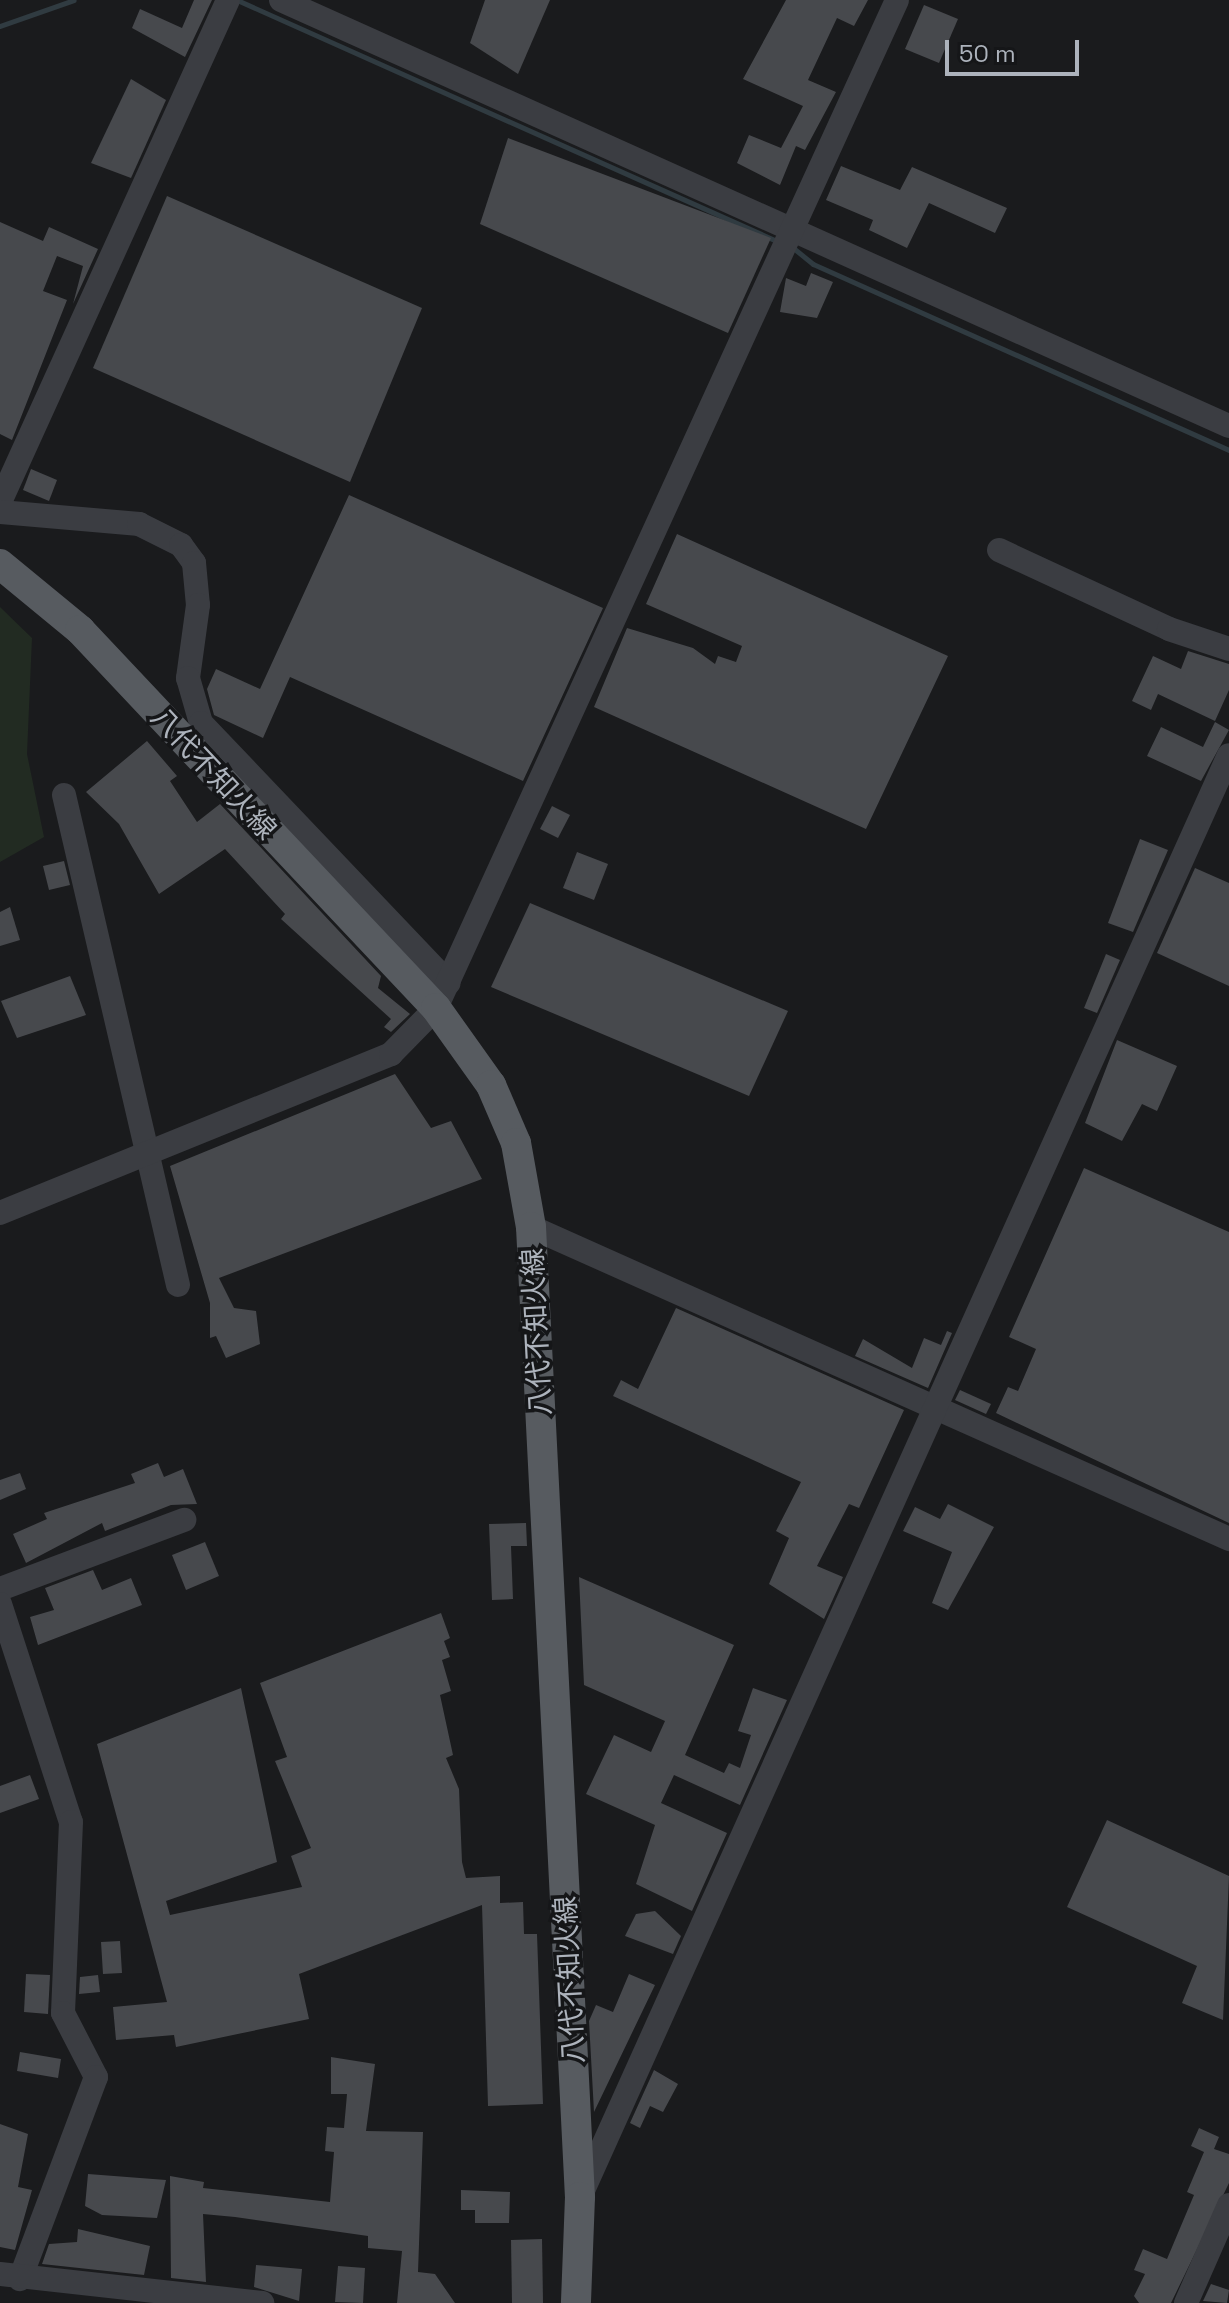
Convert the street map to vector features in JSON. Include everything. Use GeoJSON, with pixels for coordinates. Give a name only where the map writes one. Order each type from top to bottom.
{"type":"FeatureCollection","features":[{"type":"Feature","properties":{"kind":"main road","name":"八代不知火線"},"geometry":{"type":"LineString","coordinates":[[0,564],[80,630],[442,996],[506,1114],[531,1227],[580,2197],[576,2303]]}},
{"type":"Feature","properties":{"kind":"street"},"geometry":{"type":"LineString","coordinates":[[0,502],[228,0]]}},
{"type":"Feature","properties":{"kind":"street"},"geometry":{"type":"LineString","coordinates":[[281,0],[1229,426]]}},
{"type":"Feature","properties":{"kind":"street"},"geometry":{"type":"LineString","coordinates":[[0,1213],[146,1151],[391,1054],[442,996],[897,0]]}},
{"type":"Feature","properties":{"kind":"street"},"geometry":{"type":"LineString","coordinates":[[0,512],[139,524],[181,545],[194,563],[198,605],[188,678],[201,723],[442,996]]}},
{"type":"Feature","properties":{"kind":"street"},"geometry":{"type":"LineString","coordinates":[[999,550],[1169,629],[1229,649]]}},
{"type":"Feature","properties":{"kind":"street"},"geometry":{"type":"LineString","coordinates":[[580,2197],[939,1411],[1073,1091],[1229,755]]}},
{"type":"Feature","properties":{"kind":"street"},"geometry":{"type":"LineString","coordinates":[[64,795],[178,1285]]}},
{"type":"Feature","properties":{"kind":"street"},"geometry":{"type":"LineString","coordinates":[[531,1227],[1229,1539]]}},
{"type":"Feature","properties":{"kind":"street"},"geometry":{"type":"LineString","coordinates":[[0,1589],[184,1520]]}},
{"type":"Feature","properties":{"kind":"street"},"geometry":{"type":"LineString","coordinates":[[0,1604],[71,1822],[63,2013],[96,2077],[10,2277],[262,2303]]}},
{"type":"Feature","properties":{"kind":"street"},"geometry":{"type":"LineString","coordinates":[[1186,2303],[1229,2205]]}},
{"type":"Feature","properties":{"kind":"shaded area"},"geometry":{"type":"Polygon","coordinates":[[[0,607],[32,638],[27,754],[44,837],[0,862],[0,607]]]}},
{"type":"Feature","properties":{"kind":"building"},"geometry":{"type":"Polygon","coordinates":[[[194,0],[212,0],[185,57],[132,28],[140,9],[182,28],[194,0]]]}},
{"type":"Feature","properties":{"kind":"building"},"geometry":{"type":"Polygon","coordinates":[[[485,0],[550,0],[518,74],[470,43],[485,0]]]}},
{"type":"Feature","properties":{"kind":"building"},"geometry":{"type":"Polygon","coordinates":[[[786,0],[868,0],[854,26],[837,18],[808,80],[836,92],[805,150],[796,146],[780,185],[737,163],[749,135],[781,148],[803,106],[743,79],[786,0]]]}},
{"type":"Feature","properties":{"kind":"building"},"geometry":{"type":"Polygon","coordinates":[[[924,5],[958,19],[939,63],[905,49],[924,5]]]}},
{"type":"Feature","properties":{"kind":"building"},"geometry":{"type":"Polygon","coordinates":[[[131,79],[166,100],[131,178],[91,163],[131,79]]]}},
{"type":"Feature","properties":{"kind":"building"},"geometry":{"type":"Polygon","coordinates":[[[508,138],[771,238],[728,333],[480,224],[508,138]]]}},
{"type":"Feature","properties":{"kind":"building"},"geometry":{"type":"Polygon","coordinates":[[[841,166],[900,190],[912,167],[1007,208],[995,233],[929,203],[907,248],[869,230],[873,220],[826,200],[841,166]]]}},
{"type":"Feature","properties":{"kind":"building"},"geometry":{"type":"Polygon","coordinates":[[[167,196],[422,308],[350,482],[93,368],[167,196]]]}},
{"type":"Feature","properties":{"kind":"building"},"geometry":{"type":"Polygon","coordinates":[[[0,222],[43,241],[49,227],[98,249],[73,304],[83,266],[57,256],[43,291],[67,300],[12,440],[0,434],[0,222]]]}},
{"type":"Feature","properties":{"kind":"building"},"geometry":{"type":"Polygon","coordinates":[[[811,273],[833,282],[817,318],[780,312],[786,278],[806,286],[811,273]]]}},
{"type":"Feature","properties":{"kind":"building"},"geometry":{"type":"Polygon","coordinates":[[[31,469],[57,480],[49,501],[23,490],[31,469]]]}},
{"type":"Feature","properties":{"kind":"building"},"geometry":{"type":"Polygon","coordinates":[[[349,495],[603,608],[523,781],[290,677],[263,738],[214,715],[207,689],[216,669],[260,689],[349,495]]]}},
{"type":"Feature","properties":{"kind":"building"},"geometry":{"type":"Polygon","coordinates":[[[677,534],[948,656],[866,829],[594,707],[627,628],[693,648],[715,664],[718,656],[736,662],[742,646],[646,604],[677,534]]]}},
{"type":"Feature","properties":{"kind":"building"},"geometry":{"type":"Polygon","coordinates":[[[1188,651],[1229,664],[1229,690],[1215,721],[1158,694],[1151,710],[1132,701],[1153,656],[1181,669],[1188,651]]]}},
{"type":"Feature","properties":{"kind":"building"},"geometry":{"type":"Polygon","coordinates":[[[1215,722],[1229,730],[1201,781],[1147,756],[1161,727],[1203,747],[1215,722]]]}},
{"type":"Feature","properties":{"kind":"building"},"geometry":{"type":"Polygon","coordinates":[[[147,741],[177,776],[170,781],[197,822],[220,804],[381,976],[378,988],[410,1014],[391,1032],[384,1027],[391,1019],[281,919],[285,914],[225,849],[159,894],[119,824],[86,792],[147,741]]]}},
{"type":"Feature","properties":{"kind":"building"},"geometry":{"type":"Polygon","coordinates":[[[552,806],[570,815],[558,838],[540,829],[552,806]]]}},
{"type":"Feature","properties":{"kind":"building"},"geometry":{"type":"Polygon","coordinates":[[[1140,839],[1168,850],[1133,932],[1108,923],[1140,839]]]}},
{"type":"Feature","properties":{"kind":"building"},"geometry":{"type":"Polygon","coordinates":[[[577,852],[608,864],[594,900],[563,888],[577,852]]]}},
{"type":"Feature","properties":{"kind":"building"},"geometry":{"type":"Polygon","coordinates":[[[64,861],[70,885],[49,890],[43,866],[64,861]]]}},
{"type":"Feature","properties":{"kind":"building"},"geometry":{"type":"Polygon","coordinates":[[[1195,868],[1229,883],[1229,986],[1157,953],[1195,868]]]}},
{"type":"Feature","properties":{"kind":"building"},"geometry":{"type":"Polygon","coordinates":[[[530,903],[788,1011],[749,1096],[491,987],[530,903]]]}},
{"type":"Feature","properties":{"kind":"building"},"geometry":{"type":"Polygon","coordinates":[[[10,907],[20,940],[0,946],[0,912],[10,907]]]}},
{"type":"Feature","properties":{"kind":"building"},"geometry":{"type":"Polygon","coordinates":[[[1106,954],[1120,960],[1097,1013],[1084,1008],[1106,954]]]}},
{"type":"Feature","properties":{"kind":"building"},"geometry":{"type":"Polygon","coordinates":[[[70,976],[86,1015],[17,1038],[1,1001],[70,976]]]}},
{"type":"Feature","properties":{"kind":"building"},"geometry":{"type":"Polygon","coordinates":[[[1117,1040],[1177,1066],[1157,1111],[1142,1104],[1122,1141],[1085,1123],[1117,1040]]]}},
{"type":"Feature","properties":{"kind":"building"},"geometry":{"type":"Polygon","coordinates":[[[395,1074],[431,1128],[451,1121],[482,1179],[219,1278],[234,1308],[256,1311],[260,1344],[226,1358],[216,1336],[210,1338],[210,1303],[170,1166],[395,1074]]]}},
{"type":"Feature","properties":{"kind":"building"},"geometry":{"type":"Polygon","coordinates":[[[1084,1168],[1229,1232],[1229,1523],[996,1413],[1008,1387],[1018,1391],[1036,1349],[1009,1337],[1084,1168]]]}},
{"type":"Feature","properties":{"kind":"building"},"geometry":{"type":"Polygon","coordinates":[[[676,1308],[904,1410],[859,1508],[849,1504],[817,1566],[843,1577],[824,1619],[769,1584],[789,1538],[776,1531],[801,1482],[613,1396],[621,1380],[638,1389],[676,1308]]]}},
{"type":"Feature","properties":{"kind":"building"},"geometry":{"type":"Polygon","coordinates":[[[947,1331],[952,1333],[928,1388],[855,1356],[863,1339],[912,1368],[924,1338],[941,1345],[947,1331]]]}},
{"type":"Feature","properties":{"kind":"building"},"geometry":{"type":"Polygon","coordinates":[[[960,1390],[991,1404],[986,1414],[955,1400],[960,1390]]]}},
{"type":"Feature","properties":{"kind":"building"},"geometry":{"type":"Polygon","coordinates":[[[158,1463],[164,1477],[183,1469],[197,1504],[171,1505],[105,1531],[102,1523],[26,1563],[13,1534],[47,1519],[44,1513],[135,1483],[131,1474],[158,1463]]]}},
{"type":"Feature","properties":{"kind":"building"},"geometry":{"type":"Polygon","coordinates":[[[20,1473],[26,1489],[0,1500],[0,1480],[20,1473]]]}},
{"type":"Feature","properties":{"kind":"building"},"geometry":{"type":"Polygon","coordinates":[[[948,1504],[994,1527],[948,1610],[932,1603],[952,1552],[903,1531],[915,1507],[940,1519],[948,1504]]]}},
{"type":"Feature","properties":{"kind":"building"},"geometry":{"type":"Polygon","coordinates":[[[526,1523],[527,1546],[511,1546],[513,1599],[492,1600],[489,1524],[526,1523]]]}},
{"type":"Feature","properties":{"kind":"building"},"geometry":{"type":"Polygon","coordinates":[[[205,1542],[219,1576],[186,1590],[172,1555],[205,1542]]]}},
{"type":"Feature","properties":{"kind":"building"},"geometry":{"type":"Polygon","coordinates":[[[93,1570],[102,1590],[131,1578],[142,1605],[38,1645],[30,1617],[54,1610],[45,1588],[93,1570]]]}},
{"type":"Feature","properties":{"kind":"building"},"geometry":{"type":"Polygon","coordinates":[[[579,1577],[734,1645],[685,1755],[724,1773],[729,1763],[740,1768],[751,1735],[738,1731],[753,1688],[787,1700],[740,1805],[674,1775],[661,1803],[727,1833],[692,1911],[636,1884],[655,1825],[586,1794],[614,1735],[651,1752],[665,1721],[584,1685],[579,1577]]]}},
{"type":"Feature","properties":{"kind":"building"},"geometry":{"type":"Polygon","coordinates":[[[441,1613],[450,1638],[444,1641],[450,1657],[442,1660],[451,1691],[440,1695],[453,1755],[446,1758],[459,1789],[462,1862],[466,1878],[500,1876],[500,1903],[523,1902],[524,1934],[537,1934],[543,2104],[488,2106],[482,1905],[299,1974],[309,2019],[176,2047],[174,2035],[116,2040],[113,2007],[167,2002],[97,1744],[241,1688],[277,1862],[166,1901],[170,1915],[302,1887],[291,1856],[311,1848],[275,1761],[287,1757],[260,1683],[441,1613]]]}},
{"type":"Feature","properties":{"kind":"building"},"geometry":{"type":"Polygon","coordinates":[[[30,1775],[39,1799],[0,1813],[0,1786],[30,1775]]]}},
{"type":"Feature","properties":{"kind":"building"},"geometry":{"type":"Polygon","coordinates":[[[1107,1820],[1229,1876],[1223,2020],[1182,2003],[1197,1966],[1067,1907],[1107,1820]]]}},
{"type":"Feature","properties":{"kind":"building"},"geometry":{"type":"Polygon","coordinates":[[[655,1911],[681,1936],[673,1954],[625,1936],[636,1914],[655,1911]]]}},
{"type":"Feature","properties":{"kind":"building"},"geometry":{"type":"Polygon","coordinates":[[[120,1941],[122,1973],[103,1974],[101,1942],[120,1941]]]}},
{"type":"Feature","properties":{"kind":"building"},"geometry":{"type":"Polygon","coordinates":[[[26,1974],[50,1975],[48,2014],[24,2012],[26,1974]]]}},
{"type":"Feature","properties":{"kind":"building"},"geometry":{"type":"Polygon","coordinates":[[[629,1974],[655,1985],[594,2112],[589,2021],[596,2005],[613,2012],[629,1974]]]}},
{"type":"Feature","properties":{"kind":"building"},"geometry":{"type":"Polygon","coordinates":[[[98,1975],[100,1992],[79,1994],[80,1977],[98,1975]]]}},
{"type":"Feature","properties":{"kind":"building"},"geometry":{"type":"Polygon","coordinates":[[[20,2052],[61,2059],[58,2078],[17,2071],[20,2052]]]}},
{"type":"Feature","properties":{"kind":"building"},"geometry":{"type":"Polygon","coordinates":[[[331,2057],[375,2064],[366,2131],[423,2132],[418,2272],[435,2274],[455,2303],[397,2303],[402,2251],[368,2248],[368,2236],[203,2214],[206,2282],[171,2278],[170,2176],[204,2182],[203,2188],[330,2202],[334,2152],[325,2151],[327,2127],[344,2128],[347,2094],[331,2094],[331,2057]]]}},
{"type":"Feature","properties":{"kind":"building"},"geometry":{"type":"Polygon","coordinates":[[[654,2070],[678,2084],[663,2112],[650,2106],[640,2128],[630,2123],[654,2070]]]}},
{"type":"Feature","properties":{"kind":"building"},"geometry":{"type":"Polygon","coordinates":[[[0,2124],[28,2134],[18,2187],[32,2190],[15,2250],[0,2247],[0,2124]]]}},
{"type":"Feature","properties":{"kind":"building"},"geometry":{"type":"Polygon","coordinates":[[[1199,2128],[1219,2137],[1214,2149],[1229,2154],[1229,2183],[1171,2303],[1139,2303],[1134,2296],[1145,2274],[1134,2270],[1143,2249],[1167,2259],[1194,2195],[1187,2192],[1204,2152],[1191,2146],[1199,2128]]]}},
{"type":"Feature","properties":{"kind":"building"},"geometry":{"type":"Polygon","coordinates":[[[88,2174],[166,2180],[157,2218],[102,2215],[85,2206],[88,2174]]]}},
{"type":"Feature","properties":{"kind":"building"},"geometry":{"type":"Polygon","coordinates":[[[461,2190],[510,2192],[509,2223],[475,2223],[475,2210],[461,2210],[461,2190]]]}},
{"type":"Feature","properties":{"kind":"building"},"geometry":{"type":"Polygon","coordinates":[[[78,2229],[150,2246],[144,2275],[42,2264],[49,2244],[77,2242],[78,2229]]]}},
{"type":"Feature","properties":{"kind":"building"},"geometry":{"type":"Polygon","coordinates":[[[542,2239],[543,2303],[512,2303],[511,2240],[542,2239]]]}},
{"type":"Feature","properties":{"kind":"building"},"geometry":{"type":"Polygon","coordinates":[[[256,2265],[302,2269],[299,2301],[254,2287],[256,2265]]]}},
{"type":"Feature","properties":{"kind":"building"},"geometry":{"type":"Polygon","coordinates":[[[338,2266],[365,2268],[363,2303],[335,2302],[338,2266]]]}},
{"type":"Feature","properties":{"kind":"building"},"geometry":{"type":"Polygon","coordinates":[[[1211,2284],[1229,2290],[1227,2303],[1203,2301],[1211,2284]]]}},
{"type":"Feature","properties":{"kind":"waterway"},"geometry":{"type":"LineString","coordinates":[[0,26],[74,0]]}},
{"type":"Feature","properties":{"kind":"waterway"},"geometry":{"type":"LineString","coordinates":[[237,0],[779,242]]}},
{"type":"Feature","properties":{"kind":"waterway"},"geometry":{"type":"LineString","coordinates":[[792,247],[813,264],[1229,450]]}}]}
